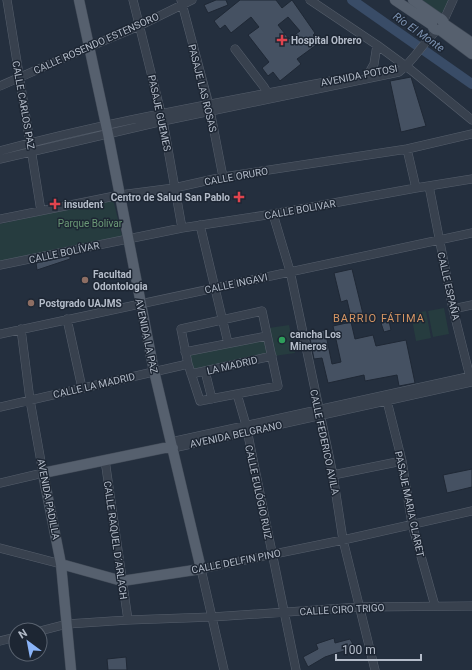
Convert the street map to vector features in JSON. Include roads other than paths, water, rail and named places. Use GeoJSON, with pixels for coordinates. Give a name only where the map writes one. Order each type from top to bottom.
{"type":"FeatureCollection","features":[{"type":"Feature","properties":{"kind":"main road","name":"AVENIDA LA PAZ"},"geometry":{"type":"LineString","coordinates":[[79,0],[120,195],[154,371],[201,568]]}},
{"type":"Feature","properties":{"kind":"main road"},"geometry":{"type":"LineString","coordinates":[[395,0],[438,26],[472,42]]}},
{"type":"Feature","properties":{"kind":"main road"},"geometry":{"type":"LineString","coordinates":[[413,0],[438,26],[472,54]]}},
{"type":"Feature","properties":{"kind":"main road","name":"AVENIDA BELGRANO"},"geometry":{"type":"LineString","coordinates":[[43,473],[164,448],[172,445]]}},
{"type":"Feature","properties":{"kind":"main road","name":"AVENIDA PADILLA"},"geometry":{"type":"LineString","coordinates":[[43,473],[61,564],[71,670]]}},
{"type":"Feature","properties":{"kind":"main road","name":"CALLE DELFIN PINO"},"geometry":{"type":"LineString","coordinates":[[61,564],[122,581],[201,568]]}},
{"type":"Feature","properties":{"kind":"street","name":"CALLE CARLOS PAZ"},"geometry":{"type":"LineString","coordinates":[[7,0],[41,211]]}},
{"type":"Feature","properties":{"kind":"street","name":"PASAJE GUEMES"},"geometry":{"type":"LineString","coordinates":[[133,0],[162,118],[182,228]]}},
{"type":"Feature","properties":{"kind":"street","name":"CALLE ROSENDO ESTENSORO"},"geometry":{"type":"LineString","coordinates":[[0,86],[139,26],[182,2],[192,0]]}},
{"type":"Feature","properties":{"kind":"street"},"geometry":{"type":"LineString","coordinates":[[310,0],[408,64],[472,120]]}},
{"type":"Feature","properties":{"kind":"street"},"geometry":{"type":"LineString","coordinates":[[408,64],[438,26],[453,0]]}},
{"type":"Feature","properties":{"kind":"street","name":"PASAJE LAS ROSAS"},"geometry":{"type":"LineString","coordinates":[[182,2],[209,109],[223,177]]}},
{"type":"Feature","properties":{"kind":"street"},"geometry":{"type":"LineString","coordinates":[[370,75],[374,64],[377,45]]}},
{"type":"Feature","properties":{"kind":"street"},"geometry":{"type":"LineString","coordinates":[[235,49],[269,96]]}},
{"type":"Feature","properties":{"kind":"street","name":"AVENIDA POTOSI"},"geometry":{"type":"LineString","coordinates":[[0,151],[31,142],[106,130],[370,75],[408,64]]}},
{"type":"Feature","properties":{"kind":"street","name":"AVENIDA POTOSI"},"geometry":{"type":"LineString","coordinates":[[0,159],[106,130]]}},
{"type":"Feature","properties":{"kind":"street","name":"CALLE ORURO"},"geometry":{"type":"LineString","coordinates":[[0,220],[120,195],[174,188],[223,177],[407,148],[472,134]]}},
{"type":"Feature","properties":{"kind":"street"},"geometry":{"type":"LineString","coordinates":[[407,148],[416,188]]}},
{"type":"Feature","properties":{"kind":"street","name":"CALLE BOLIVAR"},"geometry":{"type":"LineString","coordinates":[[128,238],[472,179]]}},
{"type":"Feature","properties":{"kind":"street","name":"CALLE ESPAÑA"},"geometry":{"type":"LineString","coordinates":[[429,186],[453,309],[472,380]]}},
{"type":"Feature","properties":{"kind":"street","name":"CALLE FEDERICO AVILA"},"geometry":{"type":"LineString","coordinates":[[273,214],[290,271],[333,475],[343,540],[375,670]]}},
{"type":"Feature","properties":{"kind":"street"},"geometry":{"type":"LineString","coordinates":[[200,225],[216,287],[228,343]]}},
{"type":"Feature","properties":{"kind":"street","name":"CALLE INGAVI"},"geometry":{"type":"LineString","coordinates":[[0,334],[472,233]]}},
{"type":"Feature","properties":{"kind":"street","name":"CALLE BOLÍVAR"},"geometry":{"type":"LineString","coordinates":[[0,265],[128,238]]}},
{"type":"Feature","properties":{"kind":"street"},"geometry":{"type":"LineString","coordinates":[[453,309],[472,305]]}},
{"type":"Feature","properties":{"kind":"street"},"geometry":{"type":"LineString","coordinates":[[262,311],[278,386],[200,401],[188,364],[181,329],[223,319],[262,311]]}},
{"type":"Feature","properties":{"kind":"street"},"geometry":{"type":"LineString","coordinates":[[67,319],[82,388]]}},
{"type":"Feature","properties":{"kind":"street","name":"AVENIDA PADILLA"},"geometry":{"type":"LineString","coordinates":[[21,329],[30,400],[43,473]]}},
{"type":"Feature","properties":{"kind":"street"},"geometry":{"type":"LineString","coordinates":[[185,352],[268,336]]}},
{"type":"Feature","properties":{"kind":"street","name":"LA MADRID"},"geometry":{"type":"LineString","coordinates":[[191,374],[272,356]]}},
{"type":"Feature","properties":{"kind":"street","name":"CALLE LA MADRID"},"geometry":{"type":"LineString","coordinates":[[0,407],[188,364]]}},
{"type":"Feature","properties":{"kind":"street"},"geometry":{"type":"LineString","coordinates":[[205,371],[212,399]]}},
{"type":"Feature","properties":{"kind":"street","name":"AVENIDA BELGRANO"},"geometry":{"type":"LineString","coordinates":[[172,445],[472,380]]}},
{"type":"Feature","properties":{"kind":"street","name":"AVENIDA BELGRANO"},"geometry":{"type":"LineString","coordinates":[[320,413],[387,401],[472,380]]}},
{"type":"Feature","properties":{"kind":"street","name":"CALLE EULÓGIO RUIZ"},"geometry":{"type":"LineString","coordinates":[[237,394],[246,429],[296,670]]}},
{"type":"Feature","properties":{"kind":"street","name":"PASAJE MARIA CLARET"},"geometry":{"type":"LineString","coordinates":[[387,401],[402,461],[412,524],[435,606]]}},
{"type":"Feature","properties":{"kind":"street","name":"CALLE RAQUEL D´ARLACH"},"geometry":{"type":"LineString","coordinates":[[105,460],[128,620]]}},
{"type":"Feature","properties":{"kind":"street"},"geometry":{"type":"LineString","coordinates":[[333,475],[402,461]]}},
{"type":"Feature","properties":{"kind":"street","name":"AVENIDA BELGRANO"},"geometry":{"type":"LineString","coordinates":[[0,483],[43,473]]}},
{"type":"Feature","properties":{"kind":"street","name":"CALLE DELFIN PINO"},"geometry":{"type":"LineString","coordinates":[[201,568],[272,555],[472,511]]}},
{"type":"Feature","properties":{"kind":"street","name":"CALLE DELFIN PINO"},"geometry":{"type":"LineString","coordinates":[[0,548],[61,564]]}},
{"type":"Feature","properties":{"kind":"street","name":"AVENIDA LA PAZ"},"geometry":{"type":"LineString","coordinates":[[201,568],[224,670]]}},
{"type":"Feature","properties":{"kind":"street","name":"CALLE CIRO TRIGO"},"geometry":{"type":"LineString","coordinates":[[48,629],[67,624],[212,617],[360,607],[472,606]]}},
{"type":"Feature","properties":{"kind":"waterway","name":"Río El Monte"},"geometry":{"type":"LineString","coordinates":[[352,0],[472,84]]}},
{"type":"Feature","properties":{"kind":"place","name":"Hospital Obrero"},"geometry":{"type":"Point","coordinates":[282,40]}},
{"type":"Feature","properties":{"kind":"place","name":"Centro de Salud San Pablo"},"geometry":{"type":"Point","coordinates":[239,197]}},
{"type":"Feature","properties":{"kind":"place","name":"insudent"},"geometry":{"type":"Point","coordinates":[55,204]}},
{"type":"Feature","properties":{"kind":"place","name":"Facultad Odontologia"},"geometry":{"type":"Point","coordinates":[85,280]}},
{"type":"Feature","properties":{"kind":"place","name":"Postgrado UAJMS"},"geometry":{"type":"Point","coordinates":[31,303]}},
{"type":"Feature","properties":{"kind":"place","name":"cancha Los Mineros"},"geometry":{"type":"Point","coordinates":[282,340]}},
{"type":"Feature","properties":{"kind":"district","name":"BARRIO FÁTIMA"},"geometry":{"type":"Point","coordinates":[379,318]}},
{"type":"Feature","properties":{"kind":"park label","name":"Parque Bolívar"},"geometry":{"type":"Point","coordinates":[90,223]}}]}
